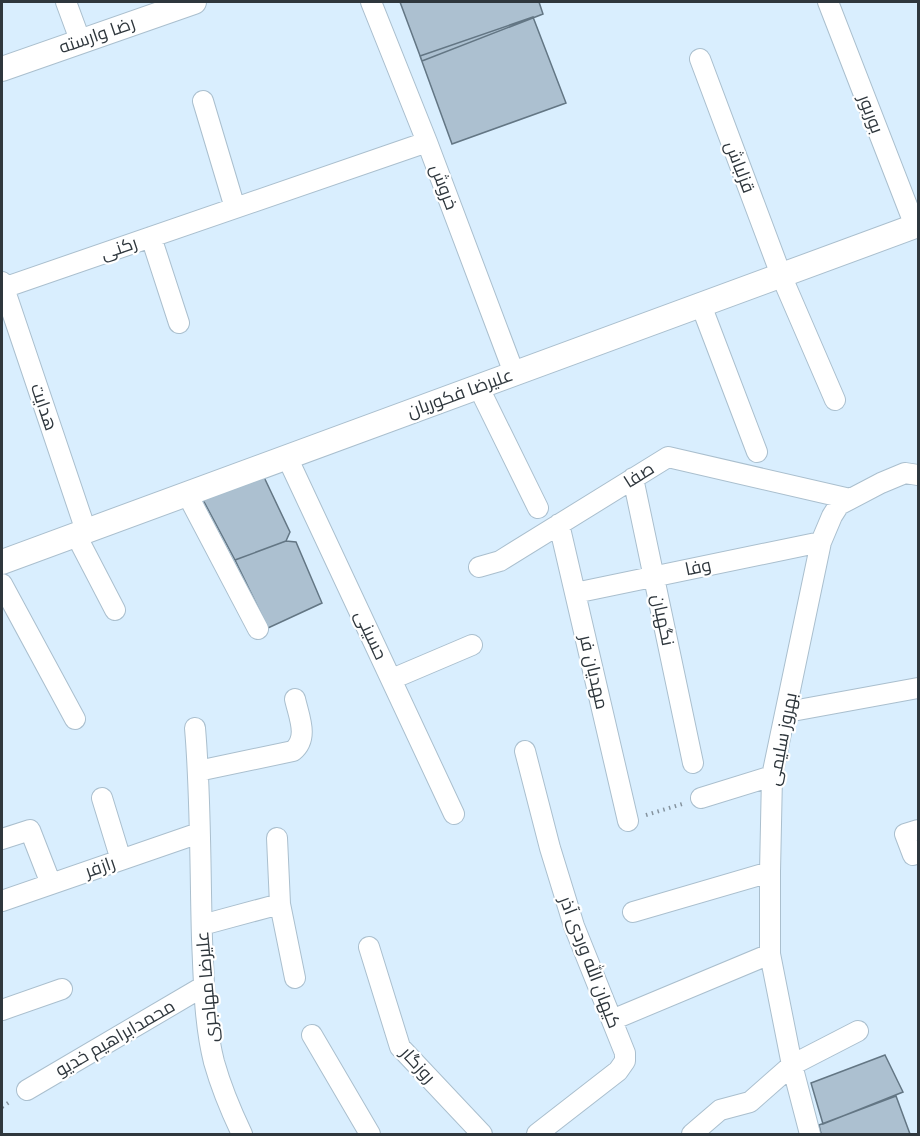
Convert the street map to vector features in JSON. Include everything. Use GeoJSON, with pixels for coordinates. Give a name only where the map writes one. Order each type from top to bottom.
{"type":"FeatureCollection","features":[{"type":"Feature","properties":{"kind":"street"},"geometry":{"type":"LineString","coordinates":[[66,2],[80,40]]}},
{"type":"Feature","properties":{"kind":"street","name":"رضا وارسته"},"geometry":{"type":"LineString","coordinates":[[2,69],[194,2]]}},
{"type":"Feature","properties":{"kind":"street","name":"خروش"},"geometry":{"type":"LineString","coordinates":[[371,2],[427,142],[514,373]]}},
{"type":"Feature","properties":{"kind":"street","name":"بوربور"},"geometry":{"type":"LineString","coordinates":[[828,2],[916,225]]}},
{"type":"Feature","properties":{"kind":"street","name":"قزلباش"},"geometry":{"type":"LineString","coordinates":[[700,59],[781,275],[835,400]]}},
{"type":"Feature","properties":{"kind":"street"},"geometry":{"type":"LineString","coordinates":[[203,101],[235,208]]}},
{"type":"Feature","properties":{"kind":"street","name":"رکنی"},"geometry":{"type":"LineString","coordinates":[[2,285],[151,237],[427,142]]}},
{"type":"Feature","properties":{"kind":"street","name":"علیرضا فکوریان"},"geometry":{"type":"LineString","coordinates":[[2,562],[916,225]]}},
{"type":"Feature","properties":{"kind":"street"},"geometry":{"type":"LineString","coordinates":[[151,237],[179,323]]}},
{"type":"Feature","properties":{"kind":"street","name":"هدایت"},"geometry":{"type":"LineString","coordinates":[[2,285],[81,533],[115,610]]}},
{"type":"Feature","properties":{"kind":"street"},"geometry":{"type":"LineString","coordinates":[[701,305],[757,452]]}},
{"type":"Feature","properties":{"kind":"street"},"geometry":{"type":"LineString","coordinates":[[478,386],[538,508]]}},
{"type":"Feature","properties":{"kind":"street","name":"حسینی"},"geometry":{"type":"LineString","coordinates":[[287,457],[454,814]]}},
{"type":"Feature","properties":{"kind":"street","name":"صفا"},"geometry":{"type":"LineString","coordinates":[[479,567],[500,561],[668,457],[850,499]]}},
{"type":"Feature","properties":{"kind":"street","name":"بهروز سلیمی"},"geometry":{"type":"LineString","coordinates":[[810,1134],[792,1065],[770,954],[772,776],[821,542],[835,510],[850,499],[905,473],[918,475]]}},
{"type":"Feature","properties":{"kind":"street","name":"نگهبان"},"geometry":{"type":"LineString","coordinates":[[633,478],[693,763]]}},
{"type":"Feature","properties":{"kind":"street"},"geometry":{"type":"LineString","coordinates":[[187,494],[258,629]]}},
{"type":"Feature","properties":{"kind":"street","name":"مهدیان فر"},"geometry":{"type":"LineString","coordinates":[[559,524],[628,821]]}},
{"type":"Feature","properties":{"kind":"street","name":"وفا"},"geometry":{"type":"LineString","coordinates":[[575,593],[821,542]]}},
{"type":"Feature","properties":{"kind":"street"},"geometry":{"type":"LineString","coordinates":[[2,584],[75,719]]}},
{"type":"Feature","properties":{"kind":"street"},"geometry":{"type":"LineString","coordinates":[[392,679],[472,645]]}},
{"type":"Feature","properties":{"kind":"street"},"geometry":{"type":"LineString","coordinates":[[787,712],[918,688]]}},
{"type":"Feature","properties":{"kind":"street"},"geometry":{"type":"LineString","coordinates":[[198,771],[293,751],[303,737],[295,699]]}},
{"type":"Feature","properties":{"kind":"street","name":"علیرضا مهاجری"},"geometry":{"type":"LineString","coordinates":[[195,728],[207,1024],[214,1061],[230,1110],[242,1134]]}},
{"type":"Feature","properties":{"kind":"street","name":"کیهان الله وردی آذر"},"geometry":{"type":"LineString","coordinates":[[525,751],[550,848],[574,926],[625,1053],[625,1061],[618,1071],[537,1134]]}},
{"type":"Feature","properties":{"kind":"street"},"geometry":{"type":"LineString","coordinates":[[701,798],[772,776]]}},
{"type":"Feature","properties":{"kind":"street"},"geometry":{"type":"LineString","coordinates":[[102,798],[121,860]]}},
{"type":"Feature","properties":{"kind":"street"},"geometry":{"type":"LineString","coordinates":[[2,839],[30,830],[51,884]]}},
{"type":"Feature","properties":{"kind":"street"},"geometry":{"type":"LineString","coordinates":[[913,855],[906,834],[918,830]]}},
{"type":"Feature","properties":{"kind":"street","name":"رازفر"},"geometry":{"type":"LineString","coordinates":[[2,901],[199,833]]}},
{"type":"Feature","properties":{"kind":"street"},"geometry":{"type":"LineString","coordinates":[[277,838],[280,904],[295,978]]}},
{"type":"Feature","properties":{"kind":"street"},"geometry":{"type":"LineString","coordinates":[[633,912],[770,872]]}},
{"type":"Feature","properties":{"kind":"street"},"geometry":{"type":"LineString","coordinates":[[202,925],[280,904]]}},
{"type":"Feature","properties":{"kind":"street","name":"روزگار"},"geometry":{"type":"LineString","coordinates":[[369,947],[400,1047],[482,1134]]}},
{"type":"Feature","properties":{"kind":"street"},"geometry":{"type":"LineString","coordinates":[[612,1020],[770,954]]}},
{"type":"Feature","properties":{"kind":"street","name":"محمدابراهیم خدیو"},"geometry":{"type":"LineString","coordinates":[[27,1090],[204,986]]}},
{"type":"Feature","properties":{"kind":"street"},"geometry":{"type":"LineString","coordinates":[[2,1010],[62,989]]}},
{"type":"Feature","properties":{"kind":"street"},"geometry":{"type":"LineString","coordinates":[[692,1134],[720,1110],[750,1102],[792,1065],[858,1031]]}},
{"type":"Feature","properties":{"kind":"street"},"geometry":{"type":"LineString","coordinates":[[312,1035],[370,1134]]}},
{"type":"Feature","properties":{"kind":"path"},"geometry":{"type":"LineString","coordinates":[[628,821],[701,798]]}},
{"type":"Feature","properties":{"kind":"building"},"geometry":{"type":"Polygon","coordinates":[[[400,2],[539,2],[543,14],[422,61],[400,2]]]}},
{"type":"Feature","properties":{"kind":"building"},"geometry":{"type":"Polygon","coordinates":[[[533,17],[566,103],[452,144],[420,56],[533,17]]]}},
{"type":"Feature","properties":{"kind":"building"},"geometry":{"type":"Polygon","coordinates":[[[263,475],[290,532],[286,541],[235,560],[202,498],[263,475]]]}},
{"type":"Feature","properties":{"kind":"building"},"geometry":{"type":"Polygon","coordinates":[[[286,541],[296,542],[322,603],[268,628],[235,560],[286,541]]]}},
{"type":"Feature","properties":{"kind":"building"},"geometry":{"type":"Polygon","coordinates":[[[885,1055],[903,1092],[823,1124],[811,1083],[885,1055]]]}},
{"type":"Feature","properties":{"kind":"building"},"geometry":{"type":"Polygon","coordinates":[[[896,1096],[910,1134],[821,1134],[819,1125],[896,1096]]]}}]}
